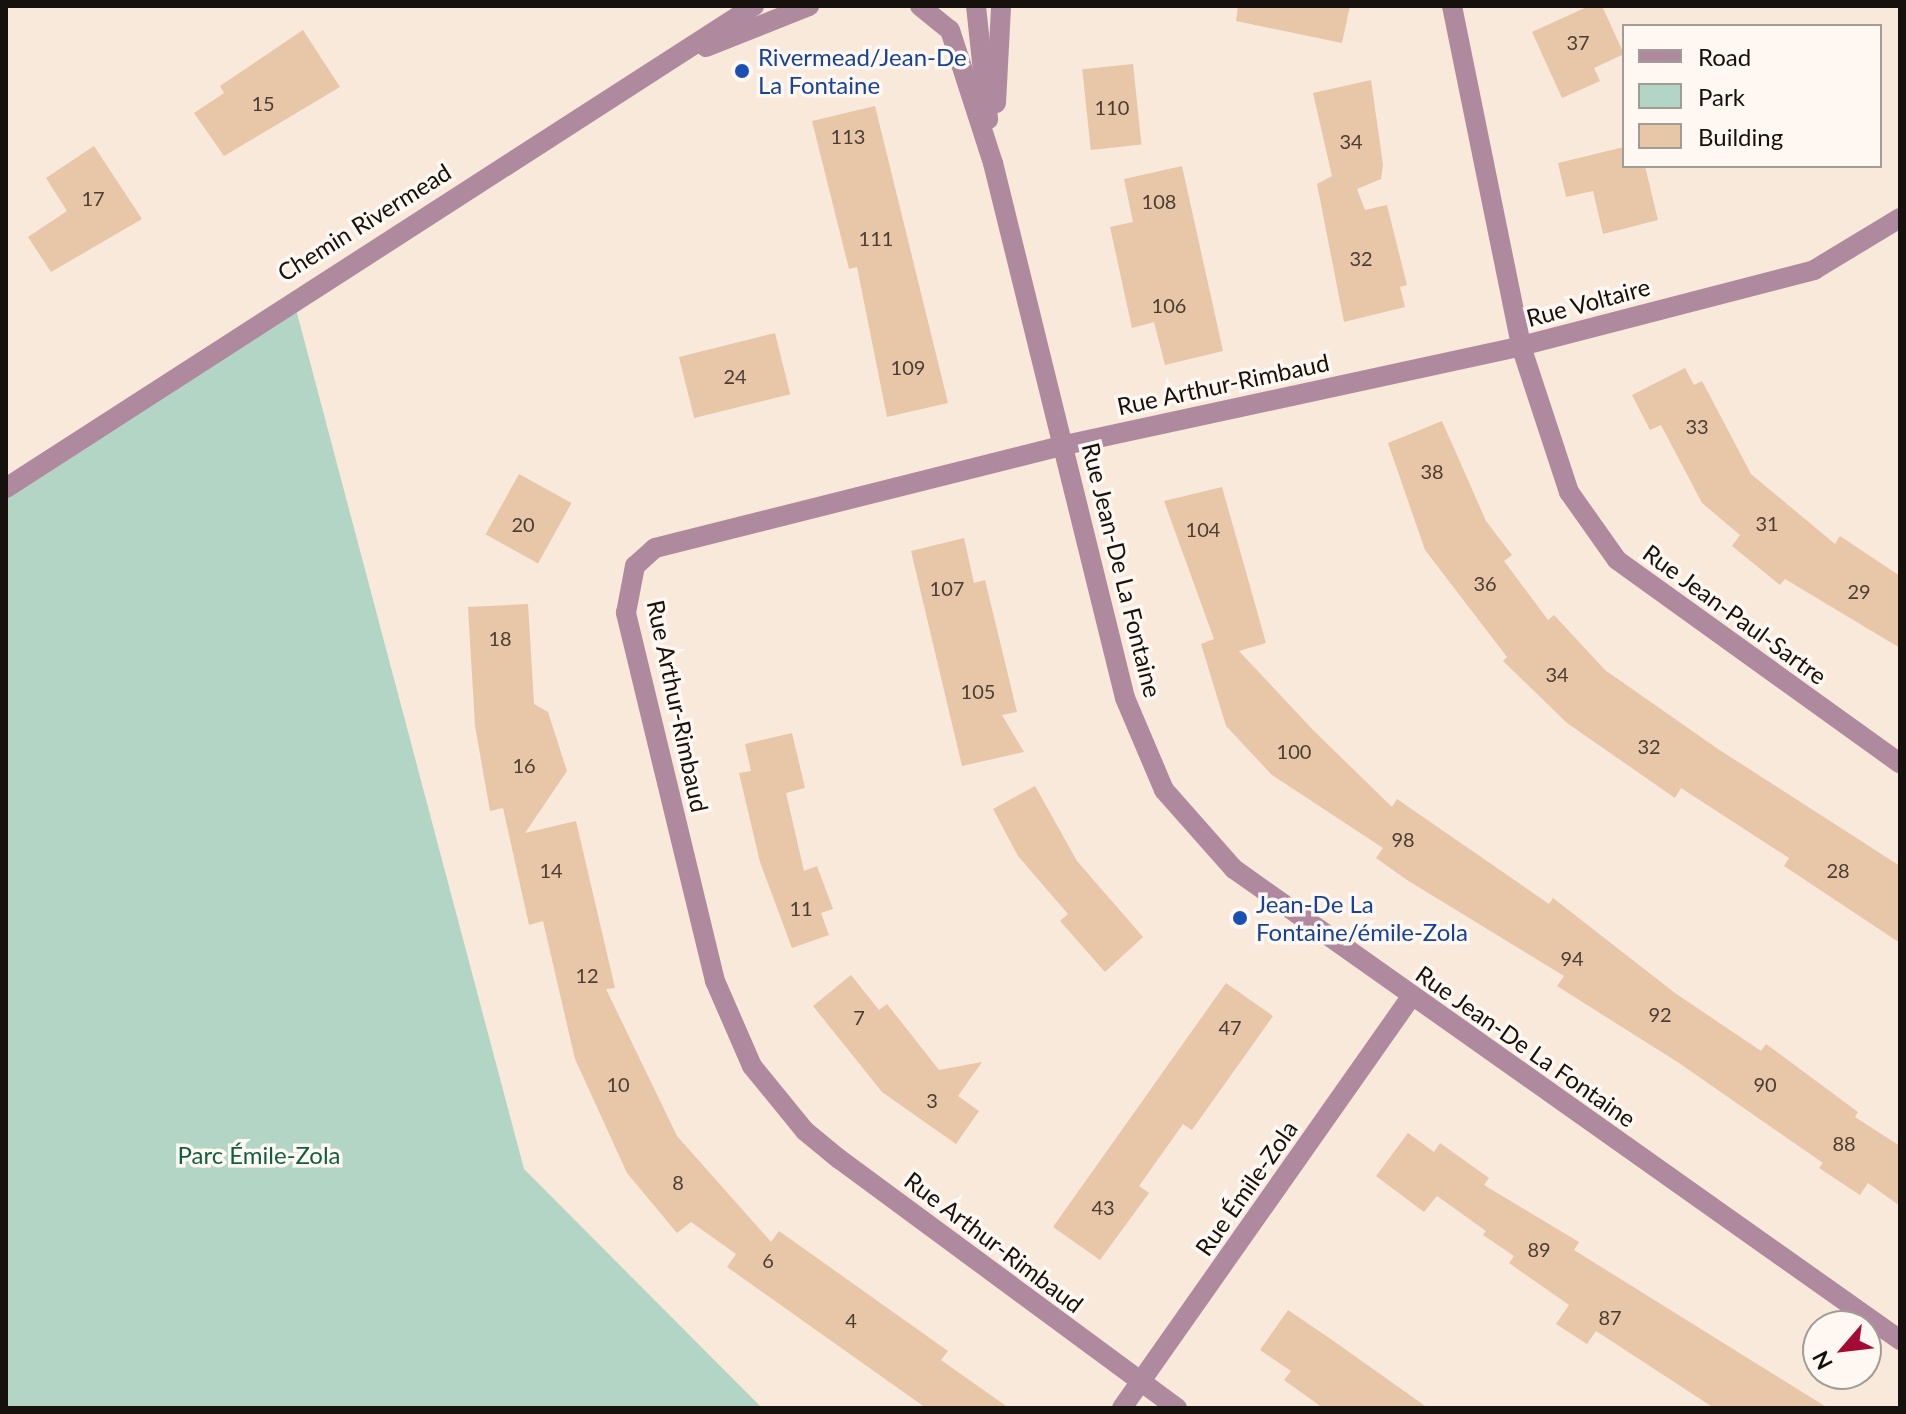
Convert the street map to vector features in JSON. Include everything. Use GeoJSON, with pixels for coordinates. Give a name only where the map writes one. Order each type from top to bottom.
{"type":"FeatureCollection","features":[{"type":"Feature","properties":{"kind":"street","name":"Chemin Rivermead"},"geometry":{"type":"LineString","coordinates":[[6,488],[754,6]]}},
{"type":"Feature","properties":{"kind":"street"},"geometry":{"type":"LineString","coordinates":[[658,66],[809,6]]}},
{"type":"Feature","properties":{"kind":"street","name":"Rue Jean-De La Fontaine"},"geometry":{"type":"LineString","coordinates":[[920,6],[950,30],[993,163],[1125,698],[1164,790],[1234,869],[1900,1340]]}},
{"type":"Feature","properties":{"kind":"street","name":"Rue Jean-De La Fontaine"},"geometry":{"type":"LineString","coordinates":[[976,6],[993,163]]}},
{"type":"Feature","properties":{"kind":"street","name":"Rue Jean-De La Fontaine"},"geometry":{"type":"LineString","coordinates":[[993,163],[1001,6]]}},
{"type":"Feature","properties":{"kind":"street","name":"Rue Voltaire"},"geometry":{"type":"LineString","coordinates":[[1452,6],[1521,346],[1814,270],[1900,218]]}},
{"type":"Feature","properties":{"kind":"street","name":"Rue Arthur-Rimbaud"},"geometry":{"type":"LineString","coordinates":[[1177,1408],[828,1150],[752,1066],[715,981],[626,613],[635,566],[677,537],[1065,445],[1521,346]]}},
{"type":"Feature","properties":{"kind":"street","name":"Rue Jean-Paul-Sartre"},"geometry":{"type":"LineString","coordinates":[[1521,346],[1569,492],[1617,560],[1900,763]]}},
{"type":"Feature","properties":{"kind":"street","name":"Rue Émile-Zola"},"geometry":{"type":"LineString","coordinates":[[1122,1408],[1411,997]]}},
{"type":"Feature","properties":{"kind":"green space","name":"Parc Émile-Zola"},"geometry":{"type":"Polygon","coordinates":[[[293,298],[524,1169],[762,1408],[6,1408],[6,488],[293,298]]]}},
{"type":"Feature","properties":{"kind":"building"},"geometry":{"type":"Polygon","coordinates":[[[1238,6],[1350,6],[1342,43],[1236,21],[1238,6]]]}},
{"type":"Feature","properties":{"kind":"building"},"geometry":{"type":"Polygon","coordinates":[[[1589,6],[1602,6],[1622,55],[1594,68],[1600,81],[1562,98],[1532,32],[1589,6]]]}},
{"type":"Feature","properties":{"kind":"building"},"geometry":{"type":"Polygon","coordinates":[[[303,30],[340,87],[224,156],[194,113],[224,93],[220,86],[303,30]]]}},
{"type":"Feature","properties":{"kind":"building"},"geometry":{"type":"Polygon","coordinates":[[[1133,64],[1141,145],[1091,150],[1082,69],[1133,64]]]}},
{"type":"Feature","properties":{"kind":"building"},"geometry":{"type":"Polygon","coordinates":[[[1371,80],[1383,165],[1381,179],[1357,189],[1365,210],[1387,205],[1407,285],[1400,287],[1405,307],[1344,322],[1317,184],[1332,176],[1313,93],[1371,80]]]}},
{"type":"Feature","properties":{"kind":"building"},"geometry":{"type":"Polygon","coordinates":[[[875,106],[948,403],[887,417],[857,267],[849,269],[812,121],[875,106]]]}},
{"type":"Feature","properties":{"kind":"building"},"geometry":{"type":"Polygon","coordinates":[[[94,146],[142,219],[51,272],[28,237],[67,211],[46,178],[94,146]]]}},
{"type":"Feature","properties":{"kind":"building"},"geometry":{"type":"Polygon","coordinates":[[[1622,147],[1622,168],[1645,168],[1658,220],[1603,234],[1593,191],[1566,197],[1558,163],[1622,147]]]}},
{"type":"Feature","properties":{"kind":"building"},"geometry":{"type":"Polygon","coordinates":[[[1182,166],[1223,351],[1165,365],[1154,322],[1132,328],[1110,227],[1133,222],[1124,179],[1182,166]]]}},
{"type":"Feature","properties":{"kind":"building"},"geometry":{"type":"Polygon","coordinates":[[[775,333],[790,394],[694,418],[679,357],[775,333]]]}},
{"type":"Feature","properties":{"kind":"building"},"geometry":{"type":"Polygon","coordinates":[[[1685,368],[1694,385],[1702,381],[1751,474],[1835,544],[1840,536],[1900,576],[1900,648],[1785,579],[1780,585],[1732,546],[1740,535],[1702,503],[1661,425],[1650,430],[1632,395],[1685,368]]]}},
{"type":"Feature","properties":{"kind":"building"},"geometry":{"type":"Polygon","coordinates":[[[1442,421],[1486,521],[1512,555],[1504,561],[1548,620],[1554,615],[1605,670],[1718,749],[1900,866],[1900,943],[1784,866],[1789,858],[1681,788],[1675,798],[1567,723],[1503,661],[1507,657],[1425,550],[1388,443],[1442,421]]]}},
{"type":"Feature","properties":{"kind":"building"},"geometry":{"type":"Polygon","coordinates":[[[519,474],[571,503],[538,563],[486,534],[519,474]]]}},
{"type":"Feature","properties":{"kind":"building"},"geometry":{"type":"Polygon","coordinates":[[[1222,487],[1266,643],[1239,651],[1313,730],[1392,807],[1397,799],[1549,904],[1553,898],[1675,993],[1761,1051],[1766,1044],[1858,1112],[1855,1117],[1900,1146],[1900,1206],[1868,1183],[1860,1195],[1819,1168],[1823,1163],[1679,1063],[1557,986],[1564,976],[1407,880],[1376,858],[1383,848],[1272,775],[1226,726],[1201,644],[1214,639],[1164,501],[1222,487]]]}},
{"type":"Feature","properties":{"kind":"building"},"geometry":{"type":"Polygon","coordinates":[[[964,538],[974,583],[985,580],[1017,712],[1002,715],[1024,752],[962,766],[911,551],[964,538]]]}},
{"type":"Feature","properties":{"kind":"building"},"geometry":{"type":"Polygon","coordinates":[[[528,604],[534,704],[548,712],[567,771],[525,833],[576,821],[615,988],[606,989],[677,1136],[771,1242],[779,1231],[948,1351],[941,1360],[1009,1408],[926,1408],[727,1267],[736,1254],[691,1222],[677,1233],[627,1173],[575,1059],[543,921],[529,925],[503,808],[490,811],[475,726],[468,607],[528,604]]]}},
{"type":"Feature","properties":{"kind":"building"},"geometry":{"type":"Polygon","coordinates":[[[792,733],[805,788],[786,793],[804,871],[817,866],[833,909],[821,913],[829,935],[792,948],[760,862],[739,773],[751,771],[745,744],[792,733]]]}},
{"type":"Feature","properties":{"kind":"building"},"geometry":{"type":"Polygon","coordinates":[[[1035,786],[1077,861],[1143,937],[1105,972],[1060,921],[1068,914],[1018,856],[993,809],[1035,786]]]}},
{"type":"Feature","properties":{"kind":"building"},"geometry":{"type":"Polygon","coordinates":[[[851,975],[879,1010],[887,1004],[939,1070],[982,1062],[958,1096],[979,1111],[956,1144],[882,1092],[813,1006],[851,975]]]}},
{"type":"Feature","properties":{"kind":"building"},"geometry":{"type":"Polygon","coordinates":[[[1226,983],[1273,1016],[1192,1130],[1183,1124],[1139,1186],[1149,1193],[1100,1260],[1053,1227],[1226,983]]]}},
{"type":"Feature","properties":{"kind":"building"},"geometry":{"type":"Polygon","coordinates":[[[1408,1133],[1434,1152],[1440,1143],[1489,1178],[1484,1185],[1579,1242],[1574,1250],[1828,1408],[1714,1408],[1596,1331],[1587,1344],[1556,1324],[1569,1305],[1509,1263],[1514,1256],[1483,1235],[1486,1231],[1437,1196],[1424,1212],[1376,1176],[1408,1133]]]}},
{"type":"Feature","properties":{"kind":"building"},"geometry":{"type":"Polygon","coordinates":[[[1288,1310],[1428,1408],[1323,1408],[1284,1380],[1291,1371],[1260,1350],[1288,1310]]]}},
{"type":"Feature","properties":{"kind":"place","name":"Rivermead/Jean-De La Fontaine"},"geometry":{"type":"Point","coordinates":[742,71]}},
{"type":"Feature","properties":{"kind":"place","name":"Jean-De La Fontaine/émile-Zola"},"geometry":{"type":"Point","coordinates":[1240,918]}}]}
